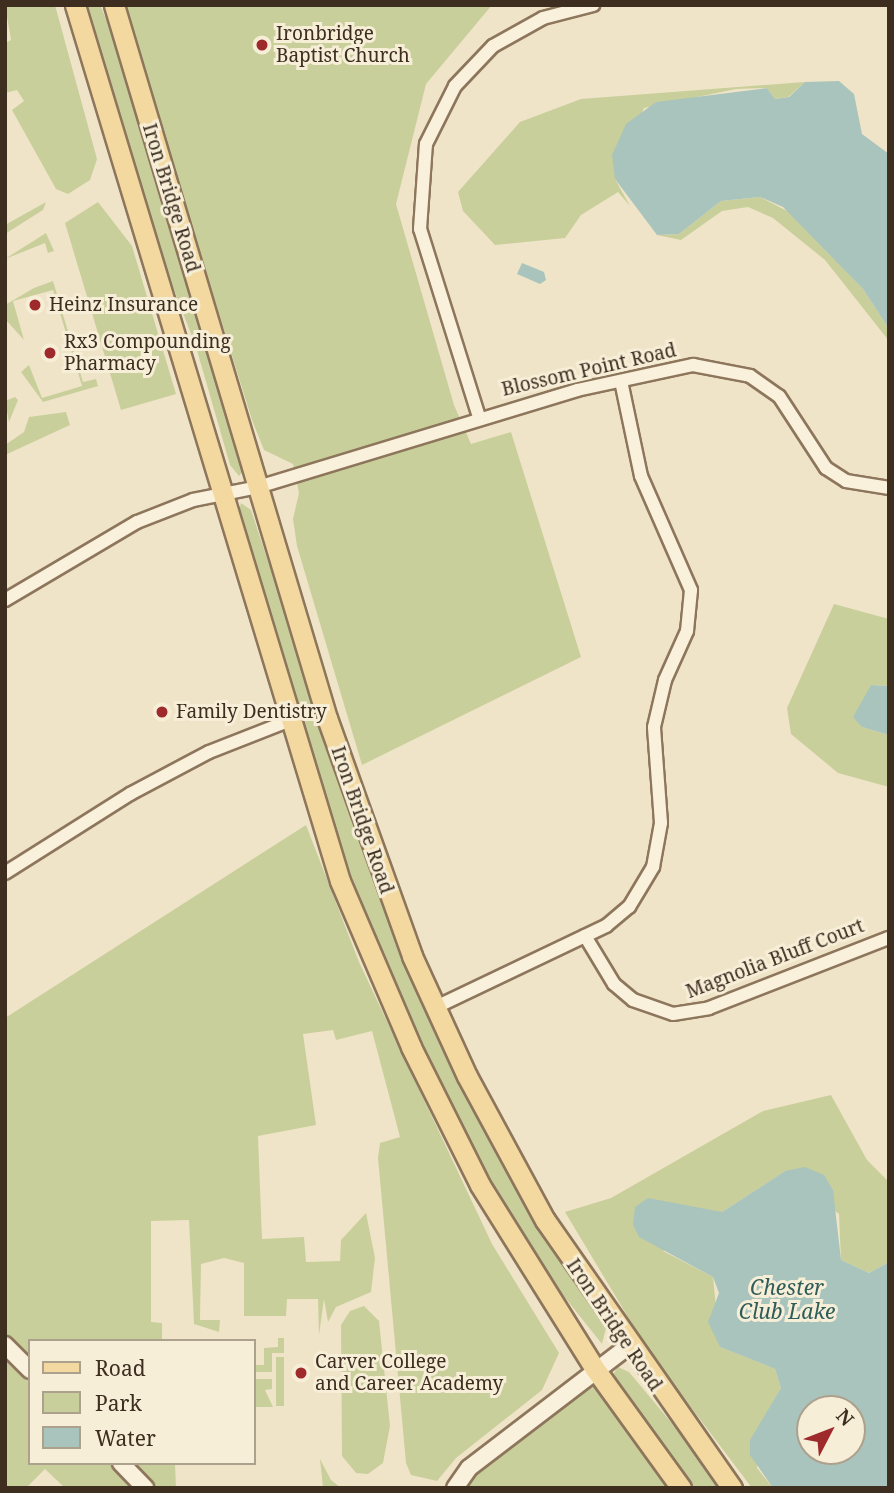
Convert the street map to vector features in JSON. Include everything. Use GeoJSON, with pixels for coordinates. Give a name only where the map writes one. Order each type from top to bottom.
{"type":"FeatureCollection","features":[{"type":"Feature","properties":{"kind":"main road","name":"Iron Bridge Road"},"geometry":{"type":"LineString","coordinates":[[75,5],[288,721],[340,881],[411,1047],[480,1185],[595,1369],[681,1488]]}},
{"type":"Feature","properties":{"kind":"main road","name":"Iron Bridge Road"},"geometry":{"type":"LineString","coordinates":[[114,5],[356,812],[434,1008],[516,1169],[628,1346],[732,1488]]}},
{"type":"Feature","properties":{"kind":"street"},"geometry":{"type":"LineString","coordinates":[[479,417],[420,229],[426,144],[455,86],[493,46],[543,18],[593,5]]}},
{"type":"Feature","properties":{"kind":"street","name":"Blossom Point Road"},"geometry":{"type":"LineString","coordinates":[[5,600],[137,522],[220,494],[258,487],[479,417],[693,365],[750,376],[779,396],[825,468],[846,481],[889,488]]}},
{"type":"Feature","properties":{"kind":"street"},"geometry":{"type":"LineString","coordinates":[[434,1008],[585,936],[629,907],[653,867],[661,823],[654,727],[691,609],[686,565],[641,476],[621,381]]}},
{"type":"Feature","properties":{"kind":"street"},"geometry":{"type":"LineString","coordinates":[[5,873],[130,794],[209,752],[288,721]]}},
{"type":"Feature","properties":{"kind":"street","name":"Magnolia Bluff Court"},"geometry":{"type":"LineString","coordinates":[[585,936],[624,992],[673,1014],[709,1008],[889,938]]}},
{"type":"Feature","properties":{"kind":"street"},"geometry":{"type":"LineString","coordinates":[[5,1345],[28,1368]]}},
{"type":"Feature","properties":{"kind":"street"},"geometry":{"type":"LineString","coordinates":[[455,1488],[469,1468],[628,1346]]}},
{"type":"Feature","properties":{"kind":"street"},"geometry":{"type":"LineString","coordinates":[[123,1465],[145,1488]]}},
{"type":"Feature","properties":{"kind":"green space"},"geometry":{"type":"Polygon","coordinates":[[[5,5],[55,5],[97,159],[90,180],[68,194],[56,189],[12,110],[24,101],[17,90],[5,93],[5,43],[11,40],[5,5]]]}},
{"type":"Feature","properties":{"kind":"green space"},"geometry":{"type":"Polygon","coordinates":[[[84,5],[100,5],[127,68],[244,470],[239,476],[230,465],[196,347],[152,232],[84,5]]]}},
{"type":"Feature","properties":{"kind":"green space"},"geometry":{"type":"Polygon","coordinates":[[[123,5],[492,5],[426,84],[396,204],[454,405],[471,444],[511,432],[581,657],[362,765],[297,546],[293,519],[299,493],[293,464],[264,450],[252,420],[123,5]]]}},
{"type":"Feature","properties":{"kind":"green space"},"geometry":{"type":"Polygon","coordinates":[[[805,82],[788,97],[775,99],[767,88],[736,89],[644,108],[615,179],[630,206],[618,192],[581,215],[565,238],[495,245],[463,211],[458,192],[520,122],[581,99],[805,82]]]}},
{"type":"Feature","properties":{"kind":"green space"},"geometry":{"type":"Polygon","coordinates":[[[760,197],[789,212],[863,289],[889,329],[889,341],[825,260],[773,218],[748,207],[722,211],[681,240],[657,235],[679,234],[721,201],[760,197]]]}},
{"type":"Feature","properties":{"kind":"green space"},"geometry":{"type":"Polygon","coordinates":[[[46,202],[43,210],[5,234],[5,225],[46,202]]]}},
{"type":"Feature","properties":{"kind":"green space"},"geometry":{"type":"Polygon","coordinates":[[[98,202],[132,246],[176,394],[121,410],[65,223],[98,202]]]}},
{"type":"Feature","properties":{"kind":"green space"},"geometry":{"type":"Polygon","coordinates":[[[46,233],[54,251],[48,253],[45,243],[5,259],[46,233]]]}},
{"type":"Feature","properties":{"kind":"green space"},"geometry":{"type":"Polygon","coordinates":[[[53,281],[83,382],[96,379],[98,386],[43,402],[21,372],[29,365],[42,398],[82,386],[53,290],[13,301],[24,340],[5,319],[5,305],[34,288],[53,281]]]}},
{"type":"Feature","properties":{"kind":"green space"},"geometry":{"type":"Polygon","coordinates":[[[15,397],[18,400],[9,422],[5,401],[15,397]]]}},
{"type":"Feature","properties":{"kind":"green space"},"geometry":{"type":"Polygon","coordinates":[[[66,412],[70,425],[5,455],[5,445],[24,432],[29,417],[66,412]]]}},
{"type":"Feature","properties":{"kind":"green space"},"geometry":{"type":"Polygon","coordinates":[[[241,503],[251,510],[363,848],[405,954],[529,1205],[606,1328],[602,1344],[539,1265],[481,1165],[390,976],[325,808],[237,518],[241,503]]]}},
{"type":"Feature","properties":{"kind":"green space"},"geometry":{"type":"Polygon","coordinates":[[[834,604],[889,619],[889,686],[871,685],[862,727],[889,735],[889,787],[838,773],[791,734],[787,708],[834,604]]]}},
{"type":"Feature","properties":{"kind":"green space","name":"Carver College and Career Academy"},"geometry":{"type":"Polygon","coordinates":[[[306,825],[359,962],[492,1244],[559,1353],[542,1390],[456,1458],[437,1481],[411,1475],[406,1463],[378,1158],[380,1143],[400,1137],[372,1031],[336,1040],[333,1030],[303,1034],[316,1125],[258,1136],[262,1239],[304,1237],[306,1262],[340,1261],[341,1240],[366,1213],[375,1258],[371,1292],[336,1307],[328,1322],[324,1299],[319,1335],[318,1299],[287,1299],[286,1316],[244,1316],[244,1263],[224,1258],[201,1264],[200,1320],[220,1320],[219,1332],[194,1324],[189,1220],[151,1221],[151,1322],[162,1323],[162,1339],[28,1339],[28,1357],[5,1334],[5,1018],[306,825]]]}},
{"type":"Feature","properties":{"kind":"green space"},"geometry":{"type":"Polygon","coordinates":[[[831,1095],[867,1160],[889,1182],[889,1262],[869,1273],[841,1260],[839,1214],[785,1171],[722,1212],[706,1214],[663,1251],[713,1277],[720,1347],[775,1369],[781,1388],[762,1421],[757,1468],[773,1488],[752,1488],[649,1352],[565,1212],[611,1198],[763,1111],[831,1095]]]}},
{"type":"Feature","properties":{"kind":"green space"},"geometry":{"type":"Polygon","coordinates":[[[364,1306],[379,1321],[390,1426],[383,1463],[368,1474],[356,1473],[342,1456],[341,1325],[350,1311],[364,1306]]]}},
{"type":"Feature","properties":{"kind":"green space"},"geometry":{"type":"Polygon","coordinates":[[[278,1338],[284,1338],[284,1353],[272,1353],[272,1372],[256,1372],[256,1365],[264,1365],[264,1348],[278,1347],[278,1338]]]}},
{"type":"Feature","properties":{"kind":"green space"},"geometry":{"type":"Polygon","coordinates":[[[5,1351],[28,1374],[28,1465],[118,1465],[134,1481],[128,1488],[65,1488],[45,1469],[26,1488],[5,1488],[5,1351]]]}},
{"type":"Feature","properties":{"kind":"green space"},"geometry":{"type":"Polygon","coordinates":[[[276,1357],[284,1357],[284,1406],[276,1406],[276,1357]]]}},
{"type":"Feature","properties":{"kind":"green space"},"geometry":{"type":"Polygon","coordinates":[[[618,1367],[629,1372],[726,1488],[695,1488],[612,1376],[618,1367]]]}},
{"type":"Feature","properties":{"kind":"green space"},"geometry":{"type":"Polygon","coordinates":[[[594,1374],[679,1488],[458,1488],[468,1473],[594,1374]]]}},
{"type":"Feature","properties":{"kind":"green space"},"geometry":{"type":"Polygon","coordinates":[[[256,1379],[272,1379],[272,1389],[265,1390],[273,1407],[256,1407],[256,1379]]]}},
{"type":"Feature","properties":{"kind":"green space"},"geometry":{"type":"Polygon","coordinates":[[[320,1459],[331,1480],[341,1488],[323,1488],[320,1459]]]}},
{"type":"Feature","properties":{"kind":"green space"},"geometry":{"type":"Polygon","coordinates":[[[136,1465],[175,1465],[176,1488],[158,1488],[136,1465]]]}},
{"type":"Feature","properties":{"kind":"water"},"geometry":{"type":"Polygon","coordinates":[[[839,81],[854,94],[862,134],[889,154],[889,329],[863,289],[783,207],[760,197],[721,201],[679,234],[657,235],[615,179],[612,155],[626,124],[656,102],[767,88],[775,99],[789,97],[805,82],[839,81]]]}},
{"type":"Feature","properties":{"kind":"water"},"geometry":{"type":"Polygon","coordinates":[[[522,263],[544,272],[546,280],[540,284],[517,274],[522,263]]]}},
{"type":"Feature","properties":{"kind":"water"},"geometry":{"type":"Polygon","coordinates":[[[871,685],[889,686],[889,735],[862,727],[853,717],[871,685]]]}},
{"type":"Feature","properties":{"kind":"water","name":"Chester Club Lake"},"geometry":{"type":"Polygon","coordinates":[[[805,1167],[824,1175],[833,1190],[841,1260],[869,1273],[889,1262],[889,1488],[773,1488],[750,1455],[750,1440],[781,1388],[775,1369],[720,1347],[708,1322],[719,1293],[713,1277],[639,1237],[633,1225],[635,1207],[648,1198],[722,1212],[785,1171],[805,1167]]]}},
{"type":"Feature","properties":{"kind":"place","name":"Ironbridge Baptist Church"},"geometry":{"type":"Point","coordinates":[262,45]}},
{"type":"Feature","properties":{"kind":"place","name":"Heinz Insurance"},"geometry":{"type":"Point","coordinates":[35,305]}},
{"type":"Feature","properties":{"kind":"place","name":"Rx3 Compounding Pharmacy"},"geometry":{"type":"Point","coordinates":[50,353]}},
{"type":"Feature","properties":{"kind":"place","name":"Family Dentistry"},"geometry":{"type":"Point","coordinates":[162,712]}},
{"type":"Feature","properties":{"kind":"place","name":"Carver College and Career Academy"},"geometry":{"type":"Point","coordinates":[301,1373]}}]}
